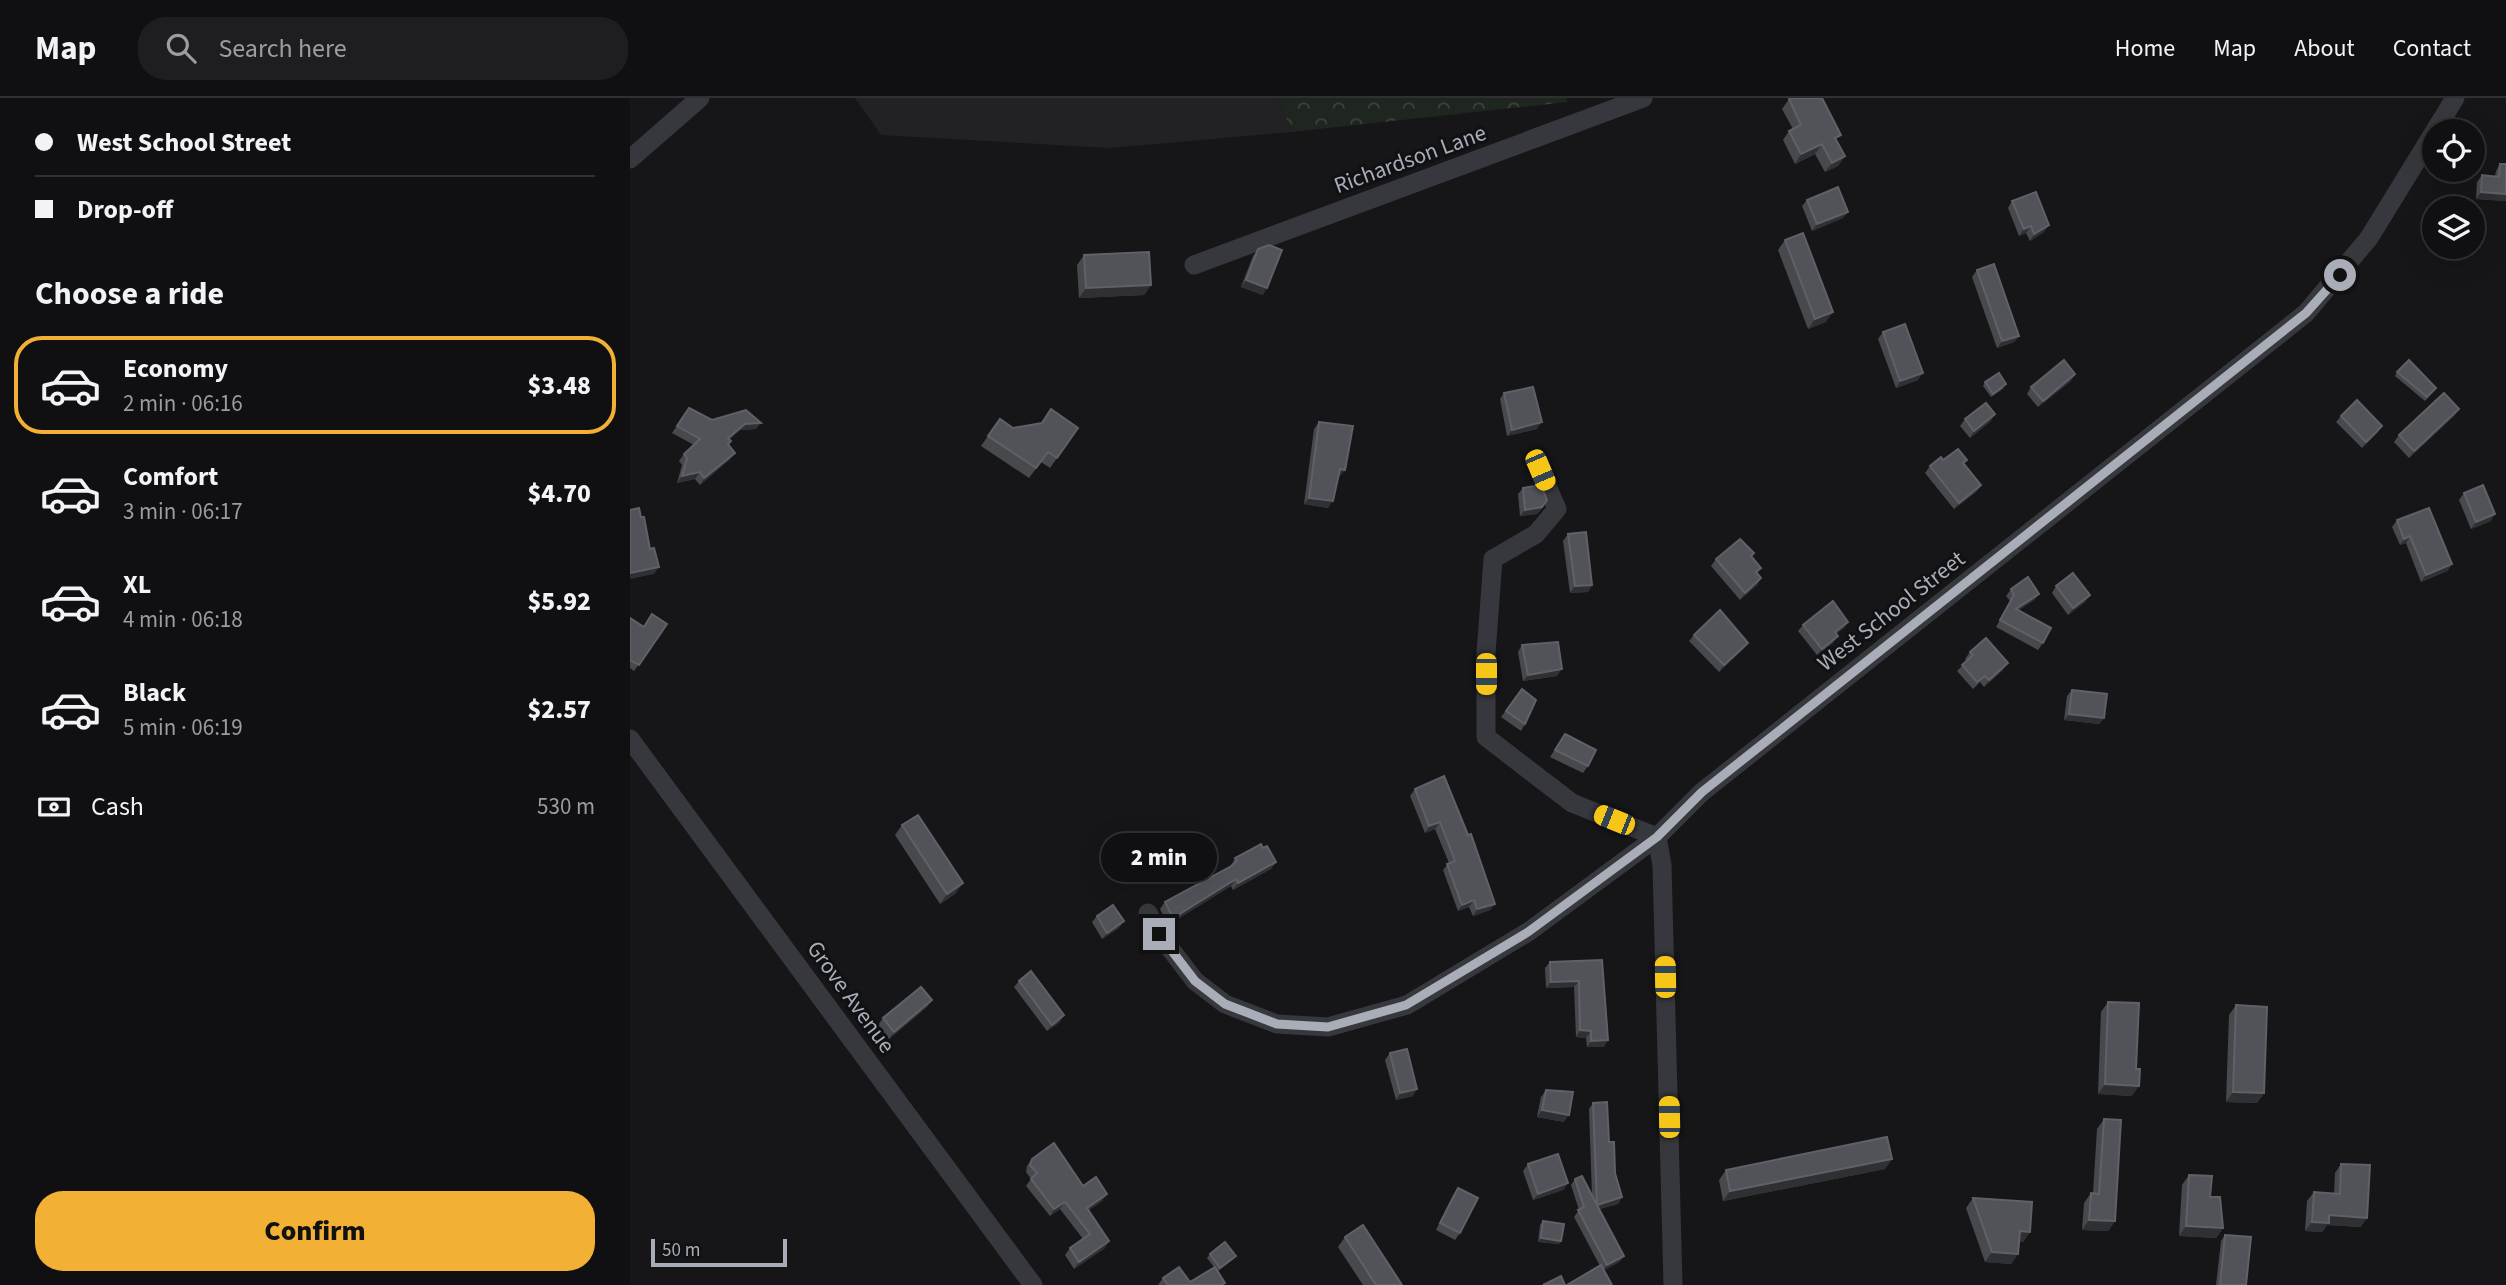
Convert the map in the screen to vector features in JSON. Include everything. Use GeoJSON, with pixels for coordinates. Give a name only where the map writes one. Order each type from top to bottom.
{"type":"FeatureCollection","features":[{"type":"Feature","properties":{"kind":"street"},"geometry":{"type":"LineString","coordinates":[[630,159],[700,98]]}},
{"type":"Feature","properties":{"kind":"street","name":"Richardson Lane"},"geometry":{"type":"LineString","coordinates":[[1194,265],[1643,98]]}},
{"type":"Feature","properties":{"kind":"street","name":"West School Street"},"geometry":{"type":"LineString","coordinates":[[1148,913],[1159,934],[1195,981],[1225,1004],[1277,1024],[1328,1027],[1406,1005],[1528,932],[1657,837],[1702,792],[2306,313],[2368,238],[2455,98]]}},
{"type":"Feature","properties":{"kind":"street"},"geometry":{"type":"LineString","coordinates":[[630,152],[655,137]]}},
{"type":"Feature","properties":{"kind":"street"},"geometry":{"type":"LineString","coordinates":[[1540,470],[1556,509],[1535,534],[1493,559],[1486,653],[1486,737],[1572,803],[1657,837],[1662,866],[1674,1285]]}},
{"type":"Feature","properties":{"kind":"street","name":"Grove Avenue"},"geometry":{"type":"LineString","coordinates":[[630,739],[1033,1285]]}},
{"type":"Feature","properties":{"kind":"shaded area"},"geometry":{"type":"Polygon","coordinates":[[[855,98],[1279,98],[1291,132],[1110,148],[881,135],[855,98]]]}},
{"type":"Feature","properties":{"kind":"green space"},"geometry":{"type":"Polygon","coordinates":[[[1279,98],[1566,98],[1568,102],[1291,132],[1279,98]]]}},
{"type":"Feature","properties":{"kind":"building"},"geometry":{"type":"Polygon","coordinates":[[[1822,98],[1841,135],[1835,138],[1845,156],[1832,163],[1822,144],[1801,154],[1789,131],[1801,125],[1789,99],[1822,98]]]}},
{"type":"Feature","properties":{"kind":"building"},"geometry":{"type":"Polygon","coordinates":[[[2500,164],[2506,164],[2506,194],[2481,192],[2485,175],[2499,177],[2500,164]]]}},
{"type":"Feature","properties":{"kind":"building"},"geometry":{"type":"Polygon","coordinates":[[[1838,187],[1848,212],[1817,224],[1807,200],[1838,187]]]}},
{"type":"Feature","properties":{"kind":"building"},"geometry":{"type":"Polygon","coordinates":[[[2036,192],[2049,225],[2034,234],[2031,226],[2024,229],[2012,201],[2036,192]]]}},
{"type":"Feature","properties":{"kind":"building"},"geometry":{"type":"Polygon","coordinates":[[[1803,233],[1833,312],[1815,319],[1785,240],[1803,233]]]}},
{"type":"Feature","properties":{"kind":"building"},"geometry":{"type":"Polygon","coordinates":[[[1269,245],[1282,250],[1267,288],[1246,280],[1258,249],[1269,245]]]}},
{"type":"Feature","properties":{"kind":"building"},"geometry":{"type":"Polygon","coordinates":[[[1149,252],[1151,285],[1086,288],[1084,255],[1149,252]]]}},
{"type":"Feature","properties":{"kind":"building"},"geometry":{"type":"Polygon","coordinates":[[[1994,264],[2019,336],[2002,341],[1977,270],[1994,264]]]}},
{"type":"Feature","properties":{"kind":"building"},"geometry":{"type":"Polygon","coordinates":[[[1905,324],[1923,373],[1900,381],[1883,332],[1905,324]]]}},
{"type":"Feature","properties":{"kind":"building"},"geometry":{"type":"Polygon","coordinates":[[[2064,360],[2075,374],[2043,401],[2031,387],[2064,360]]]}},
{"type":"Feature","properties":{"kind":"building"},"geometry":{"type":"Polygon","coordinates":[[[2409,360],[2436,388],[2427,397],[2397,372],[2409,360]]]}},
{"type":"Feature","properties":{"kind":"building"},"geometry":{"type":"Polygon","coordinates":[[[1999,373],[2006,384],[1993,394],[1985,382],[1999,373]]]}},
{"type":"Feature","properties":{"kind":"building"},"geometry":{"type":"Polygon","coordinates":[[[1533,387],[1542,422],[1512,430],[1504,393],[1533,387]]]}},
{"type":"Feature","properties":{"kind":"building"},"geometry":{"type":"Polygon","coordinates":[[[2444,393],[2459,409],[2414,451],[2399,435],[2444,393]]]}},
{"type":"Feature","properties":{"kind":"building"},"geometry":{"type":"Polygon","coordinates":[[[2357,400],[2382,426],[2366,442],[2341,416],[2357,400]]]}},
{"type":"Feature","properties":{"kind":"building"},"geometry":{"type":"Polygon","coordinates":[[[1986,403],[1995,414],[1974,431],[1965,419],[1986,403]]]}},
{"type":"Feature","properties":{"kind":"building"},"geometry":{"type":"Polygon","coordinates":[[[689,408],[712,420],[746,410],[761,423],[745,424],[728,438],[731,441],[728,444],[735,453],[704,478],[700,472],[682,476],[687,458],[684,454],[700,439],[677,426],[689,408]]]}},
{"type":"Feature","properties":{"kind":"building"},"geometry":{"type":"Polygon","coordinates":[[[1051,409],[1078,428],[1057,458],[1048,452],[1036,468],[988,436],[1000,419],[1013,428],[1042,423],[1051,409]]]}},
{"type":"Feature","properties":{"kind":"building"},"geometry":{"type":"Polygon","coordinates":[[[1319,422],[1353,426],[1345,470],[1340,469],[1333,501],[1309,498],[1319,422]]]}},
{"type":"Feature","properties":{"kind":"building"},"geometry":{"type":"Polygon","coordinates":[[[1958,449],[1967,460],[1963,463],[1981,485],[1959,503],[1930,466],[1958,449]]]}},
{"type":"Feature","properties":{"kind":"building"},"geometry":{"type":"Polygon","coordinates":[[[1541,485],[1547,500],[1542,507],[1525,510],[1523,488],[1541,485]]]}},
{"type":"Feature","properties":{"kind":"building"},"geometry":{"type":"Polygon","coordinates":[[[2483,485],[2495,514],[2476,522],[2464,493],[2483,485]]]}},
{"type":"Feature","properties":{"kind":"building"},"geometry":{"type":"Polygon","coordinates":[[[639,508],[641,517],[644,517],[650,549],[654,548],[659,567],[630,573],[630,510],[639,508]]]}},
{"type":"Feature","properties":{"kind":"building"},"geometry":{"type":"Polygon","coordinates":[[[2429,508],[2452,564],[2426,575],[2410,536],[2404,539],[2397,520],[2429,508]]]}},
{"type":"Feature","properties":{"kind":"building"},"geometry":{"type":"Polygon","coordinates":[[[1586,532],[1592,585],[1575,586],[1568,534],[1586,532]]]}},
{"type":"Feature","properties":{"kind":"building"},"geometry":{"type":"Polygon","coordinates":[[[1740,539],[1754,553],[1751,556],[1761,568],[1756,572],[1761,578],[1745,593],[1716,559],[1740,539]]]}},
{"type":"Feature","properties":{"kind":"building"},"geometry":{"type":"Polygon","coordinates":[[[2073,573],[2090,595],[2073,608],[2056,586],[2073,573]]]}},
{"type":"Feature","properties":{"kind":"building"},"geometry":{"type":"Polygon","coordinates":[[[2028,577],[2039,594],[2016,609],[2051,628],[2043,643],[2000,620],[2014,595],[2011,589],[2028,577]]]}},
{"type":"Feature","properties":{"kind":"building"},"geometry":{"type":"Polygon","coordinates":[[[1833,601],[1848,622],[1835,632],[1838,636],[1822,649],[1803,625],[1833,601]]]}},
{"type":"Feature","properties":{"kind":"building"},"geometry":{"type":"Polygon","coordinates":[[[1720,610],[1748,643],[1724,665],[1694,635],[1720,610]]]}},
{"type":"Feature","properties":{"kind":"building"},"geometry":{"type":"Polygon","coordinates":[[[652,614],[667,624],[639,665],[630,660],[630,618],[644,627],[652,614]]]}},
{"type":"Feature","properties":{"kind":"building"},"geometry":{"type":"Polygon","coordinates":[[[1986,638],[2008,663],[1989,680],[1985,676],[1977,682],[1962,665],[1973,655],[1970,652],[1986,638]]]}},
{"type":"Feature","properties":{"kind":"building"},"geometry":{"type":"Polygon","coordinates":[[[1558,642],[1562,669],[1528,675],[1522,645],[1558,642]]]}},
{"type":"Feature","properties":{"kind":"building"},"geometry":{"type":"Polygon","coordinates":[[[1522,689],[1536,700],[1525,724],[1506,711],[1522,689]]]}},
{"type":"Feature","properties":{"kind":"building"},"geometry":{"type":"Polygon","coordinates":[[[2072,690],[2107,694],[2104,718],[2069,714],[2072,690]]]}},
{"type":"Feature","properties":{"kind":"building"},"geometry":{"type":"Polygon","coordinates":[[[1565,734],[1596,750],[1588,766],[1555,750],[1565,734]]]}},
{"type":"Feature","properties":{"kind":"building"},"geometry":{"type":"Polygon","coordinates":[[[1444,776],[1468,835],[1471,834],[1495,904],[1477,909],[1474,900],[1462,905],[1447,864],[1455,861],[1440,822],[1429,826],[1415,789],[1444,776]]]}},
{"type":"Feature","properties":{"kind":"building"},"geometry":{"type":"Polygon","coordinates":[[[918,815],[963,883],[947,894],[902,825],[918,815]]]}},
{"type":"Feature","properties":{"kind":"building"},"geometry":{"type":"Polygon","coordinates":[[[1261,844],[1263,848],[1267,846],[1276,862],[1238,883],[1236,879],[1173,918],[1165,902],[1230,867],[1237,861],[1235,858],[1261,844]]]}},
{"type":"Feature","properties":{"kind":"building"},"geometry":{"type":"Polygon","coordinates":[[[1113,905],[1124,921],[1107,933],[1097,916],[1113,905]]]}},
{"type":"Feature","properties":{"kind":"building"},"geometry":{"type":"Polygon","coordinates":[[[1602,960],[1608,1040],[1591,1041],[1591,1031],[1580,1030],[1579,981],[1551,982],[1550,962],[1602,960]]]}},
{"type":"Feature","properties":{"kind":"building"},"geometry":{"type":"Polygon","coordinates":[[[1031,971],[1064,1015],[1052,1025],[1019,981],[1031,971]]]}},
{"type":"Feature","properties":{"kind":"building"},"geometry":{"type":"Polygon","coordinates":[[[921,987],[932,1000],[894,1032],[883,1018],[921,987]]]}},
{"type":"Feature","properties":{"kind":"building"},"geometry":{"type":"Polygon","coordinates":[[[2108,1002],[2139,1003],[2136,1069],[2140,1069],[2139,1086],[2105,1084],[2108,1002]]]}},
{"type":"Feature","properties":{"kind":"building"},"geometry":{"type":"Polygon","coordinates":[[[2236,1005],[2267,1007],[2264,1093],[2233,1092],[2236,1005]]]}},
{"type":"Feature","properties":{"kind":"building"},"geometry":{"type":"Polygon","coordinates":[[[1407,1049],[1417,1089],[1400,1093],[1390,1053],[1407,1049]]]}},
{"type":"Feature","properties":{"kind":"building"},"geometry":{"type":"Polygon","coordinates":[[[1546,1090],[1573,1092],[1569,1115],[1542,1110],[1546,1090]]]}},
{"type":"Feature","properties":{"kind":"building"},"geometry":{"type":"Polygon","coordinates":[[[1607,1102],[1609,1142],[1614,1142],[1615,1173],[1622,1197],[1597,1205],[1593,1103],[1607,1102]]]}},
{"type":"Feature","properties":{"kind":"building"},"geometry":{"type":"Polygon","coordinates":[[[2104,1119],[2121,1120],[2115,1221],[2089,1220],[2091,1193],[2099,1194],[2104,1119]]]}},
{"type":"Feature","properties":{"kind":"building"},"geometry":{"type":"Polygon","coordinates":[[[1887,1137],[1892,1159],[1730,1191],[1726,1170],[1887,1137]]]}},
{"type":"Feature","properties":{"kind":"building"},"geometry":{"type":"Polygon","coordinates":[[[1054,1143],[1083,1186],[1096,1177],[1107,1194],[1087,1208],[1109,1241],[1079,1262],[1070,1248],[1090,1234],[1065,1202],[1054,1209],[1031,1179],[1037,1173],[1030,1165],[1032,1159],[1054,1143]]]}},
{"type":"Feature","properties":{"kind":"building"},"geometry":{"type":"Polygon","coordinates":[[[1558,1154],[1568,1183],[1538,1194],[1528,1164],[1558,1154]]]}},
{"type":"Feature","properties":{"kind":"building"},"geometry":{"type":"Polygon","coordinates":[[[2341,1164],[2370,1165],[2367,1218],[2329,1215],[2329,1223],[2312,1222],[2314,1192],[2340,1194],[2341,1164]]]}},
{"type":"Feature","properties":{"kind":"building"},"geometry":{"type":"Polygon","coordinates":[[[2189,1175],[2212,1176],[2210,1197],[2220,1197],[2223,1228],[2186,1226],[2189,1175]]]}},
{"type":"Feature","properties":{"kind":"building"},"geometry":{"type":"Polygon","coordinates":[[[1582,1176],[1624,1256],[1607,1265],[1578,1210],[1584,1207],[1575,1179],[1582,1176]]]}},
{"type":"Feature","properties":{"kind":"building"},"geometry":{"type":"Polygon","coordinates":[[[1458,1188],[1478,1198],[1460,1233],[1440,1223],[1458,1188]]]}},
{"type":"Feature","properties":{"kind":"building"},"geometry":{"type":"Polygon","coordinates":[[[1973,1198],[2032,1202],[2030,1232],[2020,1231],[2018,1254],[1992,1252],[1973,1198]]]}},
{"type":"Feature","properties":{"kind":"building"},"geometry":{"type":"Polygon","coordinates":[[[1543,1221],[1564,1224],[1561,1241],[1541,1238],[1543,1221]]]}},
{"type":"Feature","properties":{"kind":"building"},"geometry":{"type":"Polygon","coordinates":[[[1363,1225],[1402,1285],[1376,1285],[1345,1237],[1363,1225]]]}},
{"type":"Feature","properties":{"kind":"building"},"geometry":{"type":"Polygon","coordinates":[[[2225,1235],[2251,1237],[2246,1285],[2220,1285],[2225,1235]]]}},
{"type":"Feature","properties":{"kind":"building"},"geometry":{"type":"Polygon","coordinates":[[[1225,1242],[1236,1256],[1220,1268],[1210,1254],[1225,1242]]]}},
{"type":"Feature","properties":{"kind":"building"},"geometry":{"type":"Polygon","coordinates":[[[1601,1265],[1612,1285],[1567,1285],[1601,1265]]]}},
{"type":"Feature","properties":{"kind":"building"},"geometry":{"type":"Polygon","coordinates":[[[1179,1267],[1190,1282],[1215,1267],[1225,1283],[1168,1285],[1163,1278],[1179,1267]]]}},
{"type":"Feature","properties":{"kind":"building"},"geometry":{"type":"Polygon","coordinates":[[[1561,1276],[1565,1285],[1543,1285],[1561,1276]]]}},
{"type":"Feature","properties":{"kind":"route"},"geometry":{"type":"LineString","coordinates":[[1159,934],[1195,981],[1225,1004],[1277,1024],[1328,1027],[1406,1005],[1528,932],[1657,837],[1702,792],[2306,313],[2340,275]]}}]}
